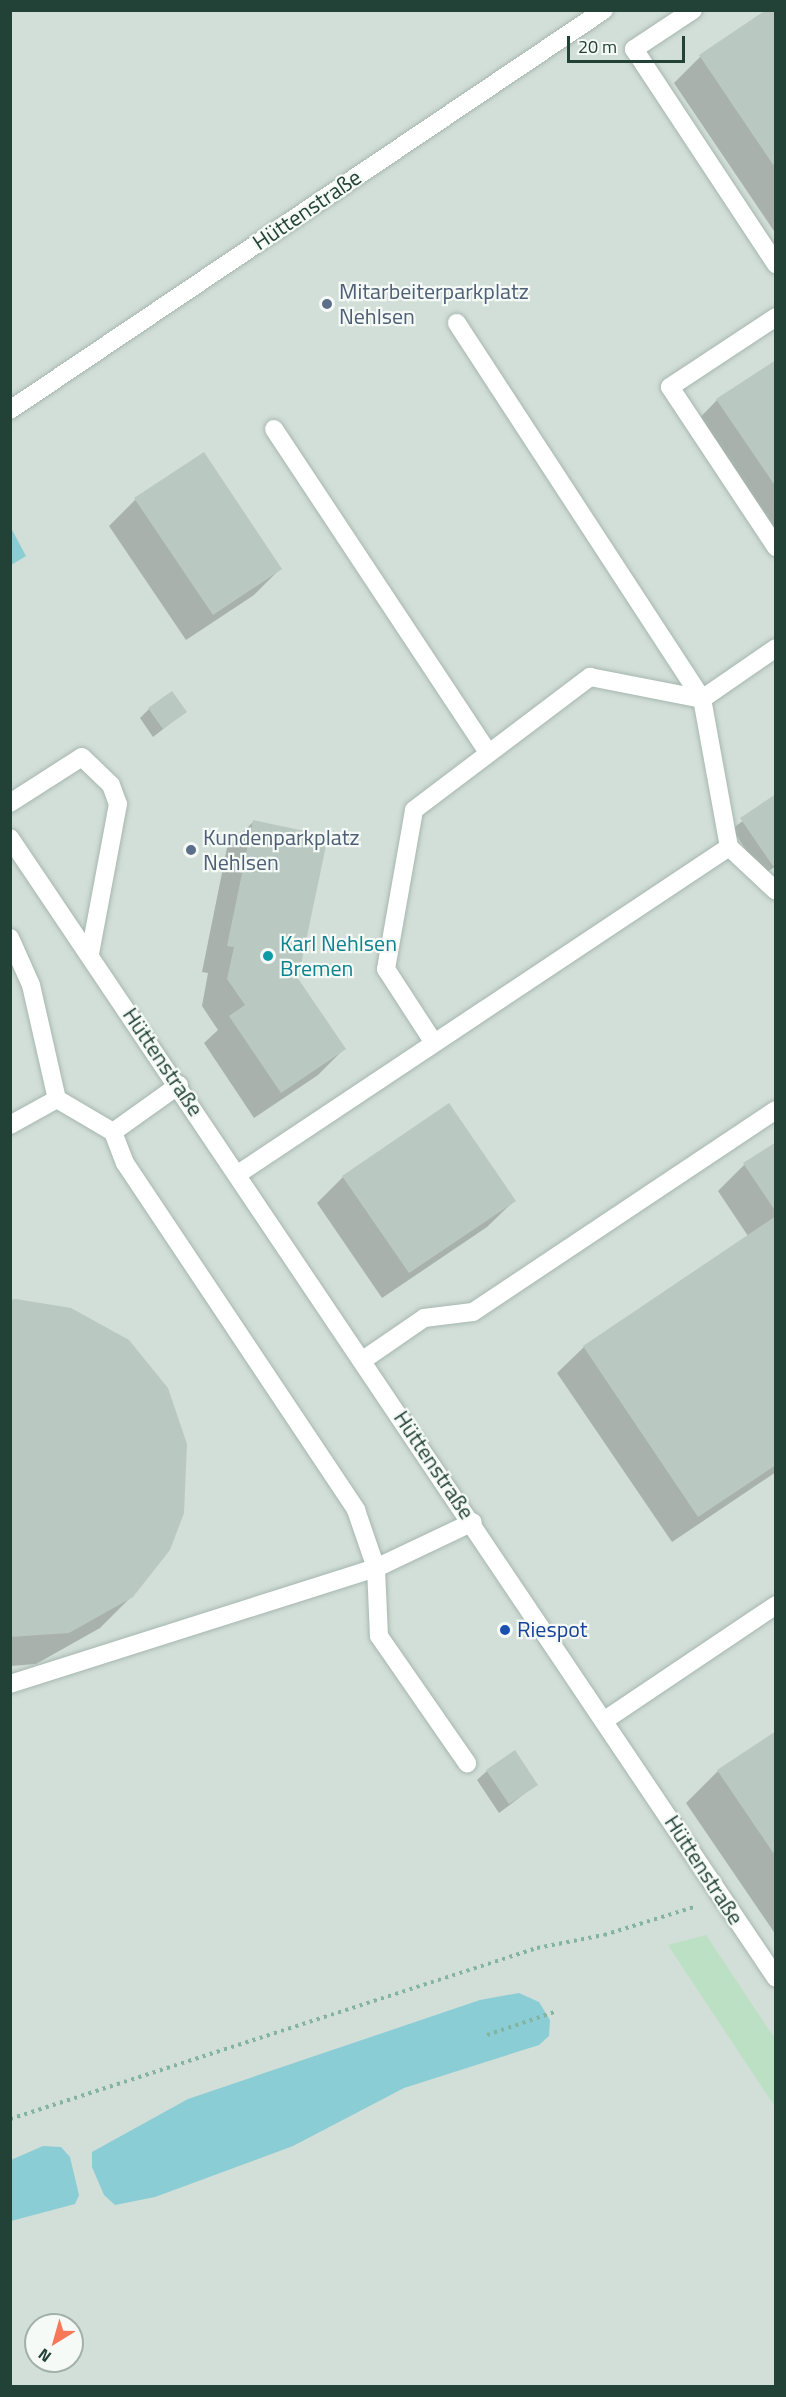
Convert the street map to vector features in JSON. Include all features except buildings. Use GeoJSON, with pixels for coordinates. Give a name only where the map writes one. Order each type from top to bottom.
{"type":"FeatureCollection","features":[{"type":"Feature","properties":{"kind":"street","name":"Hüttenstraße"},"geometry":{"type":"LineString","coordinates":[[10,410],[604,10]]}},
{"type":"Feature","properties":{"kind":"street"},"geometry":{"type":"LineString","coordinates":[[693,10],[634,49],[776,264]]}},
{"type":"Feature","properties":{"kind":"street"},"geometry":{"type":"LineString","coordinates":[[776,317],[670,387],[776,547]]}},
{"type":"Feature","properties":{"kind":"street"},"geometry":{"type":"LineString","coordinates":[[457,323],[702,699],[729,847],[776,891]]}},
{"type":"Feature","properties":{"kind":"street"},"geometry":{"type":"LineString","coordinates":[[274,429],[488,752]]}},
{"type":"Feature","properties":{"kind":"street"},"geometry":{"type":"LineString","coordinates":[[434,1043],[386,969],[414,810],[590,677],[702,699],[776,648]]}},
{"type":"Feature","properties":{"kind":"street"},"geometry":{"type":"LineString","coordinates":[[10,803],[82,757],[111,785],[118,804],[90,954]]}},
{"type":"Feature","properties":{"kind":"street","name":"Hüttenstraße"},"geometry":{"type":"LineString","coordinates":[[10,838],[473,1522],[776,1978]]}},
{"type":"Feature","properties":{"kind":"street"},"geometry":{"type":"LineString","coordinates":[[238,1174],[729,847]]}},
{"type":"Feature","properties":{"kind":"street"},"geometry":{"type":"LineString","coordinates":[[10,938],[31,985],[57,1099],[112,1132],[125,1163],[356,1510],[376,1568],[379,1636],[467,1763]]}},
{"type":"Feature","properties":{"kind":"street"},"geometry":{"type":"LineString","coordinates":[[112,1132],[179,1085]]}},
{"type":"Feature","properties":{"kind":"street"},"geometry":{"type":"LineString","coordinates":[[10,1125],[57,1099]]}},
{"type":"Feature","properties":{"kind":"street"},"geometry":{"type":"LineString","coordinates":[[363,1360],[424,1318],[474,1312],[776,1110]]}},
{"type":"Feature","properties":{"kind":"street"},"geometry":{"type":"LineString","coordinates":[[10,1684],[376,1568],[473,1522]]}},
{"type":"Feature","properties":{"kind":"street"},"geometry":{"type":"LineString","coordinates":[[605,1720],[776,1605]]}},
{"type":"Feature","properties":{"kind":"path"},"geometry":{"type":"LineString","coordinates":[[10,2119],[537,1948],[604,1935],[722,1898]]}},
{"type":"Feature","properties":{"kind":"path"},"geometry":{"type":"LineString","coordinates":[[487,2035],[557,2012]]}},
{"type":"Feature","properties":{"kind":"shaded area"},"geometry":{"type":"Polygon","coordinates":[[[11,11],[775,11],[775,2386],[11,2386],[11,11]]]}},
{"type":"Feature","properties":{"kind":"green space"},"geometry":{"type":"Polygon","coordinates":[[[706,1935],[775,2039],[775,2107],[668,1945],[706,1935]]]}},
{"type":"Feature","properties":{"kind":"water"},"geometry":{"type":"Polygon","coordinates":[[[11,528],[26,556],[10,565],[11,528]]]}},
{"type":"Feature","properties":{"kind":"water"},"geometry":{"type":"Polygon","coordinates":[[[519,1993],[539,2002],[550,2020],[549,2036],[539,2045],[404,2088],[293,2146],[155,2197],[115,2205],[104,2195],[92,2167],[92,2152],[188,2099],[480,2000],[519,1993]]]}},
{"type":"Feature","properties":{"kind":"water"},"geometry":{"type":"Polygon","coordinates":[[[43,2146],[61,2147],[70,2157],[79,2195],[75,2204],[11,2221],[11,2160],[43,2146]]]}},
{"type":"Feature","properties":{"kind":"place","name":"Mitarbeiterparkplatz Nehlsen"},"geometry":{"type":"Point","coordinates":[327,304]}},
{"type":"Feature","properties":{"kind":"place","name":"Kundenparkplatz Nehlsen"},"geometry":{"type":"Point","coordinates":[191,850]}},
{"type":"Feature","properties":{"kind":"place","name":"Karl Nehlsen Bremen"},"geometry":{"type":"Point","coordinates":[268,956]}},
{"type":"Feature","properties":{"kind":"place","name":"Riespot"},"geometry":{"type":"Point","coordinates":[505,1630]}}]}
